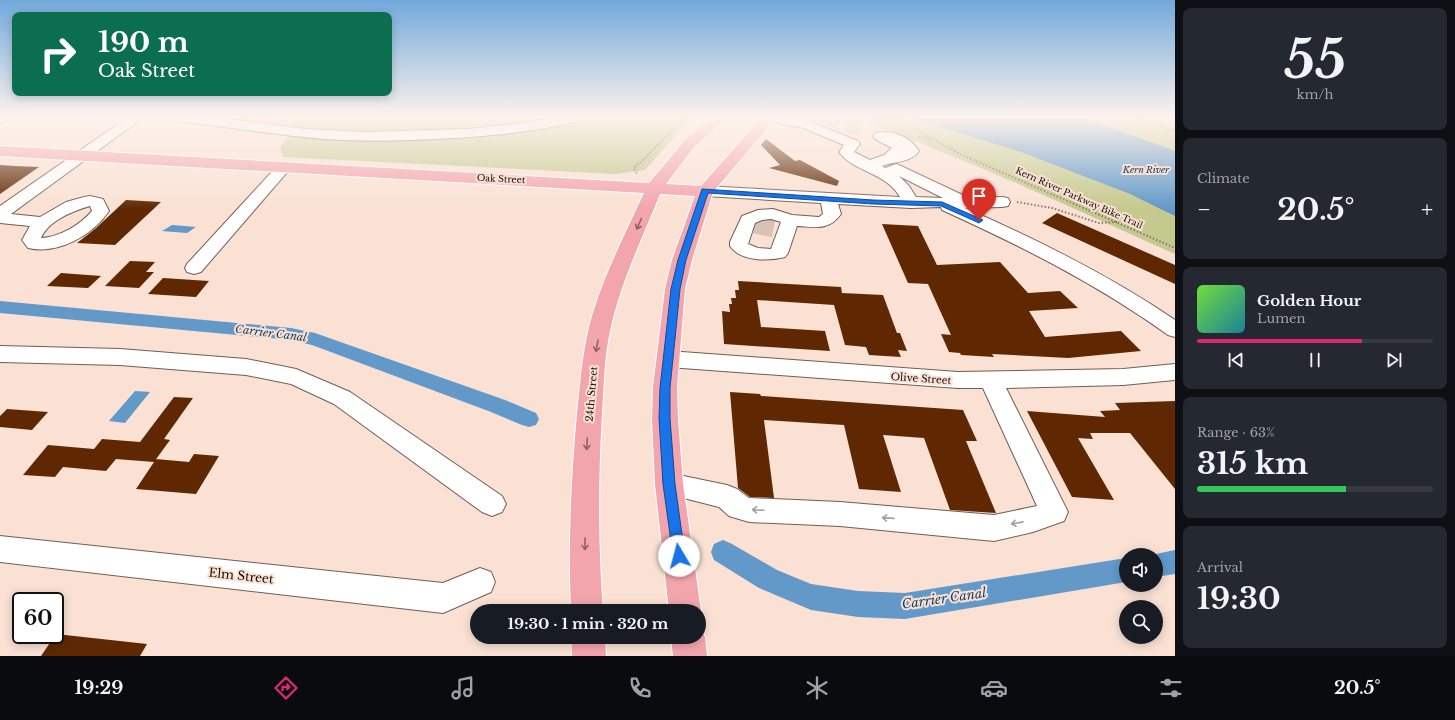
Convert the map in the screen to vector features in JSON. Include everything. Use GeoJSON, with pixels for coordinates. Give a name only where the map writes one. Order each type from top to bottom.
{"type":"FeatureCollection","features":[{"type":"Feature","properties":{"kind":"main road","name":"24th Street"},"geometry":{"type":"LineString","coordinates":[[587,604],[584,557],[587,446],[596,348],[600,327],[615,281],[654,188],[686,148]]}},
{"type":"Feature","properties":{"kind":"main road"},"geometry":{"type":"LineString","coordinates":[[684,604],[669,484],[665,418],[665,388],[675,289],[682,260],[705,191],[744,148]]}},
{"type":"Feature","properties":{"kind":"main road","name":"Oak Street"},"geometry":{"type":"LineString","coordinates":[[0,151],[705,191]]}},
{"type":"Feature","properties":{"kind":"main road"},"geometry":{"type":"LineString","coordinates":[[588,644],[589,656]]}},
{"type":"Feature","properties":{"kind":"main road"},"geometry":{"type":"LineString","coordinates":[[689,644],[690,656]]}},
{"type":"Feature","properties":{"kind":"street"},"geometry":{"type":"LineString","coordinates":[[0,214],[93,148]]}},
{"type":"Feature","properties":{"kind":"street"},"geometry":{"type":"LineString","coordinates":[[850,148],[846,152],[849,156],[886,174],[898,182],[906,191],[911,203]]}},
{"type":"Feature","properties":{"kind":"street"},"geometry":{"type":"LineString","coordinates":[[870,166],[889,158],[899,158],[906,155],[912,151],[911,148]]}},
{"type":"Feature","properties":{"kind":"street"},"geometry":{"type":"LineString","coordinates":[[194,268],[284,167]]}},
{"type":"Feature","properties":{"kind":"street"},"geometry":{"type":"LineString","coordinates":[[886,174],[896,169],[967,203]]}},
{"type":"Feature","properties":{"kind":"street","name":"Oak Street"},"geometry":{"type":"LineString","coordinates":[[705,191],[911,203],[942,204],[1002,202]]}},
{"type":"Feature","properties":{"kind":"street"},"geometry":{"type":"LineString","coordinates":[[769,195],[781,230],[779,253],[774,255],[744,250],[740,246],[739,242],[749,229],[748,220],[758,215],[781,230],[822,222],[828,219],[832,214],[828,199]]}},
{"type":"Feature","properties":{"kind":"street"},"geometry":{"type":"LineString","coordinates":[[942,204],[1024,241],[1166,314],[1175,330]]}},
{"type":"Feature","properties":{"kind":"street"},"geometry":{"type":"LineString","coordinates":[[0,218],[43,222]]}},
{"type":"Feature","properties":{"kind":"street"},"geometry":{"type":"LineString","coordinates":[[0,354],[120,357],[246,367],[296,377],[342,398],[492,504]]}},
{"type":"Feature","properties":{"kind":"street","name":"Olive Street"},"geometry":{"type":"LineString","coordinates":[[668,359],[958,380],[991,381],[1123,377],[1175,372]]}},
{"type":"Feature","properties":{"kind":"street"},"geometry":{"type":"LineString","coordinates":[[669,484],[728,497],[739,507],[749,510],[840,514],[994,528],[1033,520],[1054,512],[991,381]]}},
{"type":"Feature","properties":{"kind":"street","name":"Elm Street"},"geometry":{"type":"LineString","coordinates":[[0,548],[443,598],[480,582]]}},
{"type":"Feature","properties":{"kind":"path"},"geometry":{"type":"LineString","coordinates":[[639,175],[634,169],[635,166],[655,148]]}},
{"type":"Feature","properties":{"kind":"path","name":"Kern River Parkway Bike Trail"},"geometry":{"type":"LineString","coordinates":[[948,148],[1175,248]]}},
{"type":"Feature","properties":{"kind":"path"},"geometry":{"type":"LineString","coordinates":[[1002,202],[1019,202],[1041,205],[1098,222],[1117,222]]}},
{"type":"Feature","properties":{"kind":"green space"},"geometry":{"type":"Polygon","coordinates":[[[280,148],[665,148],[645,170],[615,174],[283,157],[280,148]]]}},
{"type":"Feature","properties":{"kind":"green space"},"geometry":{"type":"Polygon","coordinates":[[[933,148],[1175,148],[1175,254],[1054,200],[933,148]]]}},
{"type":"Feature","properties":{"kind":"water","name":"Kern River"},"geometry":{"type":"Polygon","coordinates":[[[1007,148],[1166,148],[1175,151],[1175,216],[1130,194],[1007,148]]]}},
{"type":"Feature","properties":{"kind":"water"},"geometry":{"type":"Polygon","coordinates":[[[172,225],[196,227],[187,233],[162,231],[172,225]]]}},
{"type":"Feature","properties":{"kind":"water"},"geometry":{"type":"Polygon","coordinates":[[[135,391],[150,392],[125,423],[109,421],[135,391]]]}},
{"type":"Feature","properties":{"kind":"building"},"geometry":{"type":"Polygon","coordinates":[[[763,148],[777,148],[795,161],[800,160],[839,181],[837,186],[769,168],[780,165],[763,148]]]}},
{"type":"Feature","properties":{"kind":"building"},"geometry":{"type":"Polygon","coordinates":[[[0,165],[15,166],[39,167],[0,194],[0,165]]]}},
{"type":"Feature","properties":{"kind":"building"},"geometry":{"type":"Polygon","coordinates":[[[126,200],[161,202],[115,245],[77,243],[95,229],[126,200]]]}},
{"type":"Feature","properties":{"kind":"building"},"geometry":{"type":"Polygon","coordinates":[[[1057,213],[1175,265],[1175,284],[1042,223],[1057,213]]]}},
{"type":"Feature","properties":{"kind":"building"},"geometry":{"type":"Polygon","coordinates":[[[882,224],[918,226],[937,265],[1000,262],[1028,293],[1060,291],[1078,308],[1029,311],[1045,337],[1121,331],[1141,351],[1068,358],[992,354],[994,357],[961,355],[960,353],[949,352],[941,334],[951,335],[928,284],[908,283],[882,224]]]}},
{"type":"Feature","properties":{"kind":"building"},"geometry":{"type":"Polygon","coordinates":[[[130,261],[155,262],[146,272],[154,272],[139,288],[105,286],[130,261]]]}},
{"type":"Feature","properties":{"kind":"building"},"geometry":{"type":"Polygon","coordinates":[[[61,273],[101,276],[88,288],[47,286],[61,273]]]}},
{"type":"Feature","properties":{"kind":"building"},"geometry":{"type":"Polygon","coordinates":[[[163,278],[209,281],[196,297],[148,294],[163,278]]]}},
{"type":"Feature","properties":{"kind":"building"},"geometry":{"type":"Polygon","coordinates":[[[738,281],[841,287],[842,293],[883,295],[897,333],[900,333],[907,351],[898,350],[901,357],[869,355],[866,347],[845,345],[834,305],[757,300],[761,327],[825,331],[830,351],[724,344],[722,311],[730,312],[729,304],[732,304],[731,298],[736,298],[735,290],[739,290],[738,281]]]}},
{"type":"Feature","properties":{"kind":"building"},"geometry":{"type":"Polygon","coordinates":[[[730,392],[760,394],[761,396],[963,410],[977,441],[966,441],[996,513],[950,510],[924,438],[883,435],[901,492],[859,489],[844,425],[764,420],[774,498],[750,497],[738,488],[730,392]]]}},
{"type":"Feature","properties":{"kind":"building"},"geometry":{"type":"Polygon","coordinates":[[[174,397],[193,398],[164,439],[170,440],[154,462],[116,459],[106,471],[63,467],[55,477],[23,475],[48,445],[94,449],[102,439],[140,442],[174,397]]]}},
{"type":"Feature","properties":{"kind":"building"},"geometry":{"type":"Polygon","coordinates":[[[1175,401],[1175,489],[1130,433],[1090,433],[1093,439],[1078,438],[1114,500],[1072,497],[1027,411],[1105,417],[1100,411],[1120,410],[1115,403],[1175,401]]]}},
{"type":"Feature","properties":{"kind":"building"},"geometry":{"type":"Polygon","coordinates":[[[7,409],[48,412],[32,430],[0,427],[0,416],[7,409]]]}},
{"type":"Feature","properties":{"kind":"building"},"geometry":{"type":"Polygon","coordinates":[[[194,454],[219,456],[196,494],[136,489],[156,459],[189,462],[194,454]]]}},
{"type":"Feature","properties":{"kind":"building"},"geometry":{"type":"Polygon","coordinates":[[[64,635],[147,644],[140,656],[41,656],[49,644],[64,644],[64,635]]]}},
{"type":"Feature","properties":{"kind":"waterway","name":"Carrier Canal"},"geometry":{"type":"LineString","coordinates":[[0,307],[291,334],[315,339],[498,406],[529,419]]}},
{"type":"Feature","properties":{"kind":"waterway","name":"Carrier Canal"},"geometry":{"type":"LineString","coordinates":[[723,552],[768,579],[811,597],[858,604],[905,606],[1119,571]]}},
{"type":"Feature","properties":{"kind":"waterway","name":"Carrier Canal"},"geometry":{"type":"LineString","coordinates":[[1163,564],[1175,562]]}},
{"type":"Feature","properties":{"kind":"tunnel"},"geometry":{"type":"LineString","coordinates":[[755,224],[779,229]]}},
{"type":"Feature","properties":{"kind":"route"},"geometry":{"type":"LineString","coordinates":[[679,556],[669,484],[665,418],[665,388],[675,289],[682,260],[705,191],[873,202],[942,204],[979,220]]}}]}
